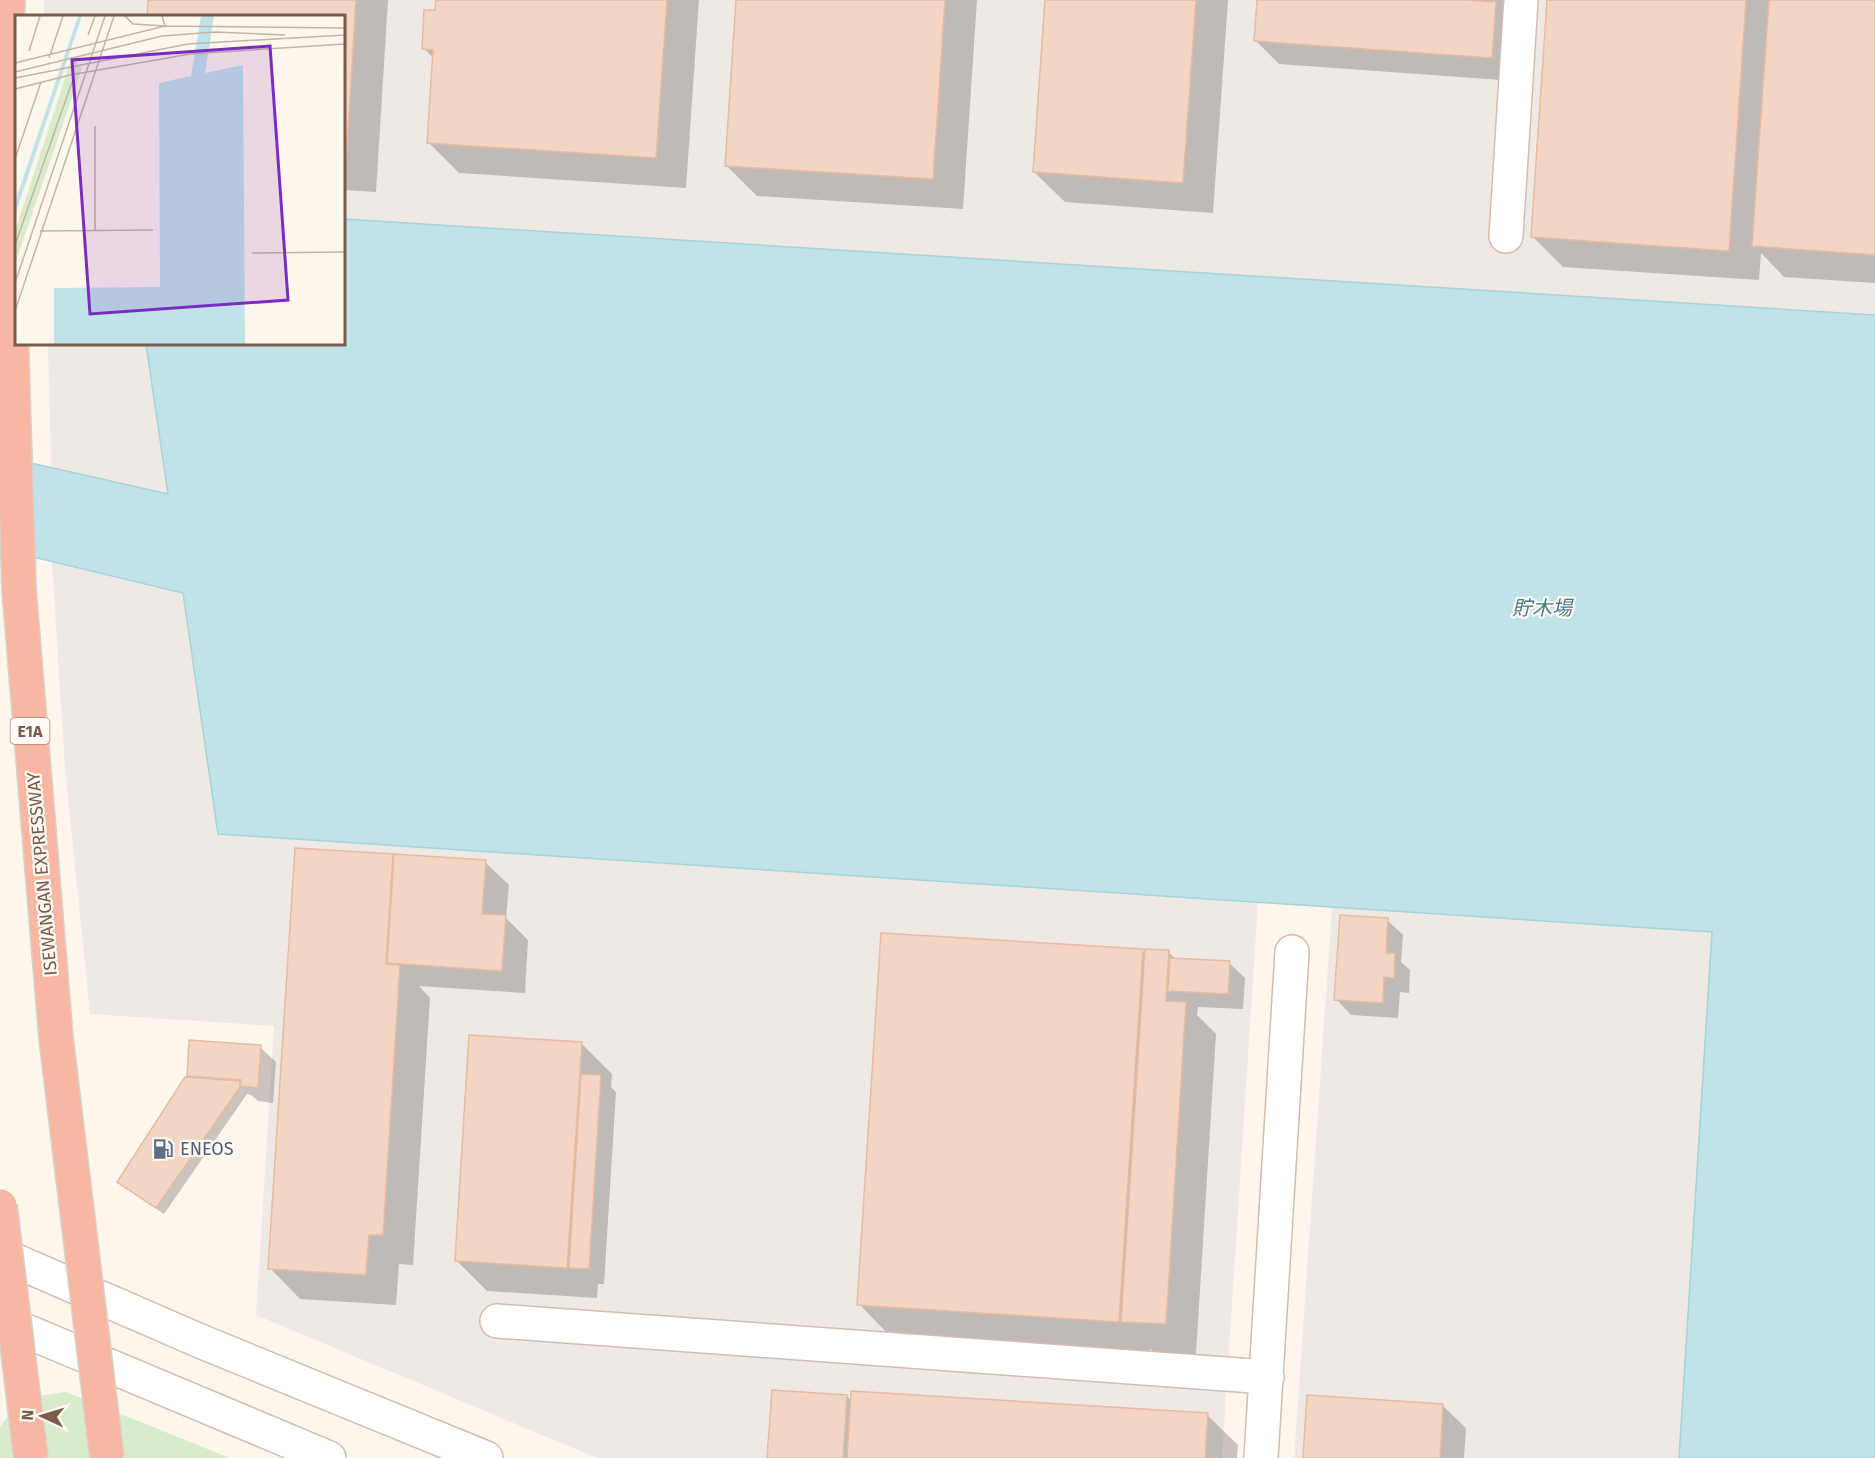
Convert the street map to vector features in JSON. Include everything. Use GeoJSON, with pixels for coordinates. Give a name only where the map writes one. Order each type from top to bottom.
{"type":"FeatureCollection","features":[{"type":"Feature","properties":{"kind":"highway","name":"ISEWANGAN EXPRESSWAY"},"geometry":{"type":"LineString","coordinates":[[8,0],[5,134],[19,589],[56,1038],[106,1458]]}},
{"type":"Feature","properties":{"kind":"highway"},"geometry":{"type":"LineString","coordinates":[[0,1206],[31,1458]]}},
{"type":"Feature","properties":{"kind":"street"},"geometry":{"type":"LineString","coordinates":[[1506,236],[1521,0]]}},
{"type":"Feature","properties":{"kind":"street"},"geometry":{"type":"LineString","coordinates":[[1261,1458],[1292,952]]}},
{"type":"Feature","properties":{"kind":"street"},"geometry":{"type":"LineString","coordinates":[[0,1254],[200,1341],[486,1458]]}},
{"type":"Feature","properties":{"kind":"street"},"geometry":{"type":"LineString","coordinates":[[0,1320],[328,1458]]}},
{"type":"Feature","properties":{"kind":"street"},"geometry":{"type":"LineString","coordinates":[[497,1321],[1267,1377]]}},
{"type":"Feature","properties":{"kind":"shaded area"},"geometry":{"type":"Polygon","coordinates":[[[44,0],[1875,0],[1875,315],[345,219],[345,15],[44,15],[44,0]]]}},
{"type":"Feature","properties":{"kind":"shaded area"},"geometry":{"type":"Polygon","coordinates":[[[48,345],[146,345],[168,494],[51,468],[48,345]]]}},
{"type":"Feature","properties":{"kind":"shaded area"},"geometry":{"type":"Polygon","coordinates":[[[52,562],[183,593],[218,834],[1258,902],[1222,1458],[597,1458],[256,1315],[274,1026],[90,1014],[65,768],[52,562]]]}},
{"type":"Feature","properties":{"kind":"shaded area"},"geometry":{"type":"Polygon","coordinates":[[[1332,907],[1713,932],[1679,1458],[1294,1458],[1332,907]]]}},
{"type":"Feature","properties":{"kind":"green space"},"geometry":{"type":"Polygon","coordinates":[[[66,1392],[230,1458],[0,1458],[0,1427],[7,1417],[31,1397],[66,1392]]]}},
{"type":"Feature","properties":{"kind":"water","name":"貯木場"},"geometry":{"type":"Polygon","coordinates":[[[345,219],[1875,315],[1875,1458],[1679,1458],[1712,932],[218,834],[183,593],[0,549],[0,456],[168,494],[146,345],[345,345],[345,219]]]}},
{"type":"Feature","properties":{"kind":"building"},"geometry":{"type":"Polygon","coordinates":[[[148,0],[356,0],[346,162],[345,15],[147,15],[148,0]]]}},
{"type":"Feature","properties":{"kind":"building"},"geometry":{"type":"Polygon","coordinates":[[[436,0],[667,0],[656,158],[427,143],[433,50],[422,49],[424,10],[435,10],[436,0]]]}},
{"type":"Feature","properties":{"kind":"building"},"geometry":{"type":"Polygon","coordinates":[[[736,0],[945,0],[933,179],[725,166],[736,0]]]}},
{"type":"Feature","properties":{"kind":"building"},"geometry":{"type":"Polygon","coordinates":[[[1045,0],[1196,0],[1183,183],[1033,172],[1045,0]]]}},
{"type":"Feature","properties":{"kind":"building"},"geometry":{"type":"Polygon","coordinates":[[[1257,0],[1496,2],[1492,58],[1254,41],[1257,0]]]}},
{"type":"Feature","properties":{"kind":"building"},"geometry":{"type":"Polygon","coordinates":[[[1547,0],[1746,0],[1729,251],[1531,237],[1547,0]]]}},
{"type":"Feature","properties":{"kind":"building"},"geometry":{"type":"Polygon","coordinates":[[[1769,0],[1875,0],[1875,255],[1752,246],[1769,0]]]}},
{"type":"Feature","properties":{"kind":"building"},"geometry":{"type":"Polygon","coordinates":[[[295,848],[393,854],[386,964],[400,965],[383,1235],[369,1235],[366,1275],[268,1269],[295,848]]]}},
{"type":"Feature","properties":{"kind":"building"},"geometry":{"type":"Polygon","coordinates":[[[394,854],[486,860],[482,914],[506,915],[502,971],[387,963],[394,854]]]}},
{"type":"Feature","properties":{"kind":"building"},"geometry":{"type":"Polygon","coordinates":[[[1340,915],[1388,918],[1386,953],[1395,953],[1394,978],[1384,977],[1383,1003],[1334,1000],[1340,915]]]}},
{"type":"Feature","properties":{"kind":"building"},"geometry":{"type":"Polygon","coordinates":[[[881,933],[1143,949],[1119,1322],[857,1305],[881,933]]]}},
{"type":"Feature","properties":{"kind":"building"},"geometry":{"type":"Polygon","coordinates":[[[1145,949],[1169,950],[1166,1001],[1186,1002],[1166,1324],[1121,1322],[1145,949]]]}},
{"type":"Feature","properties":{"kind":"building"},"geometry":{"type":"Polygon","coordinates":[[[1170,958],[1230,961],[1228,994],[1168,991],[1170,958]]]}},
{"type":"Feature","properties":{"kind":"building"},"geometry":{"type":"Polygon","coordinates":[[[469,1035],[582,1042],[567,1268],[455,1261],[469,1035]]]}},
{"type":"Feature","properties":{"kind":"building"},"geometry":{"type":"Polygon","coordinates":[[[189,1040],[261,1045],[258,1088],[240,1086],[241,1080],[187,1076],[189,1040]]]}},
{"type":"Feature","properties":{"kind":"building"},"geometry":{"type":"Polygon","coordinates":[[[581,1074],[601,1075],[589,1269],[569,1268],[581,1074]]]}},
{"type":"Feature","properties":{"kind":"building"},"geometry":{"type":"Polygon","coordinates":[[[185,1077],[240,1081],[240,1087],[156,1208],[117,1182],[185,1077]]]}},
{"type":"Feature","properties":{"kind":"building"},"geometry":{"type":"Polygon","coordinates":[[[772,1390],[847,1395],[843,1458],[767,1458],[772,1390]]]}},
{"type":"Feature","properties":{"kind":"building"},"geometry":{"type":"Polygon","coordinates":[[[851,1391],[1208,1413],[1205,1458],[847,1458],[851,1391]]]}},
{"type":"Feature","properties":{"kind":"building"},"geometry":{"type":"Polygon","coordinates":[[[1307,1395],[1443,1404],[1440,1458],[1303,1458],[1307,1395]]]}},
{"type":"Feature","properties":{"kind":"place","name":"ENEOS"},"geometry":{"type":"Point","coordinates":[163,1149]}}]}
